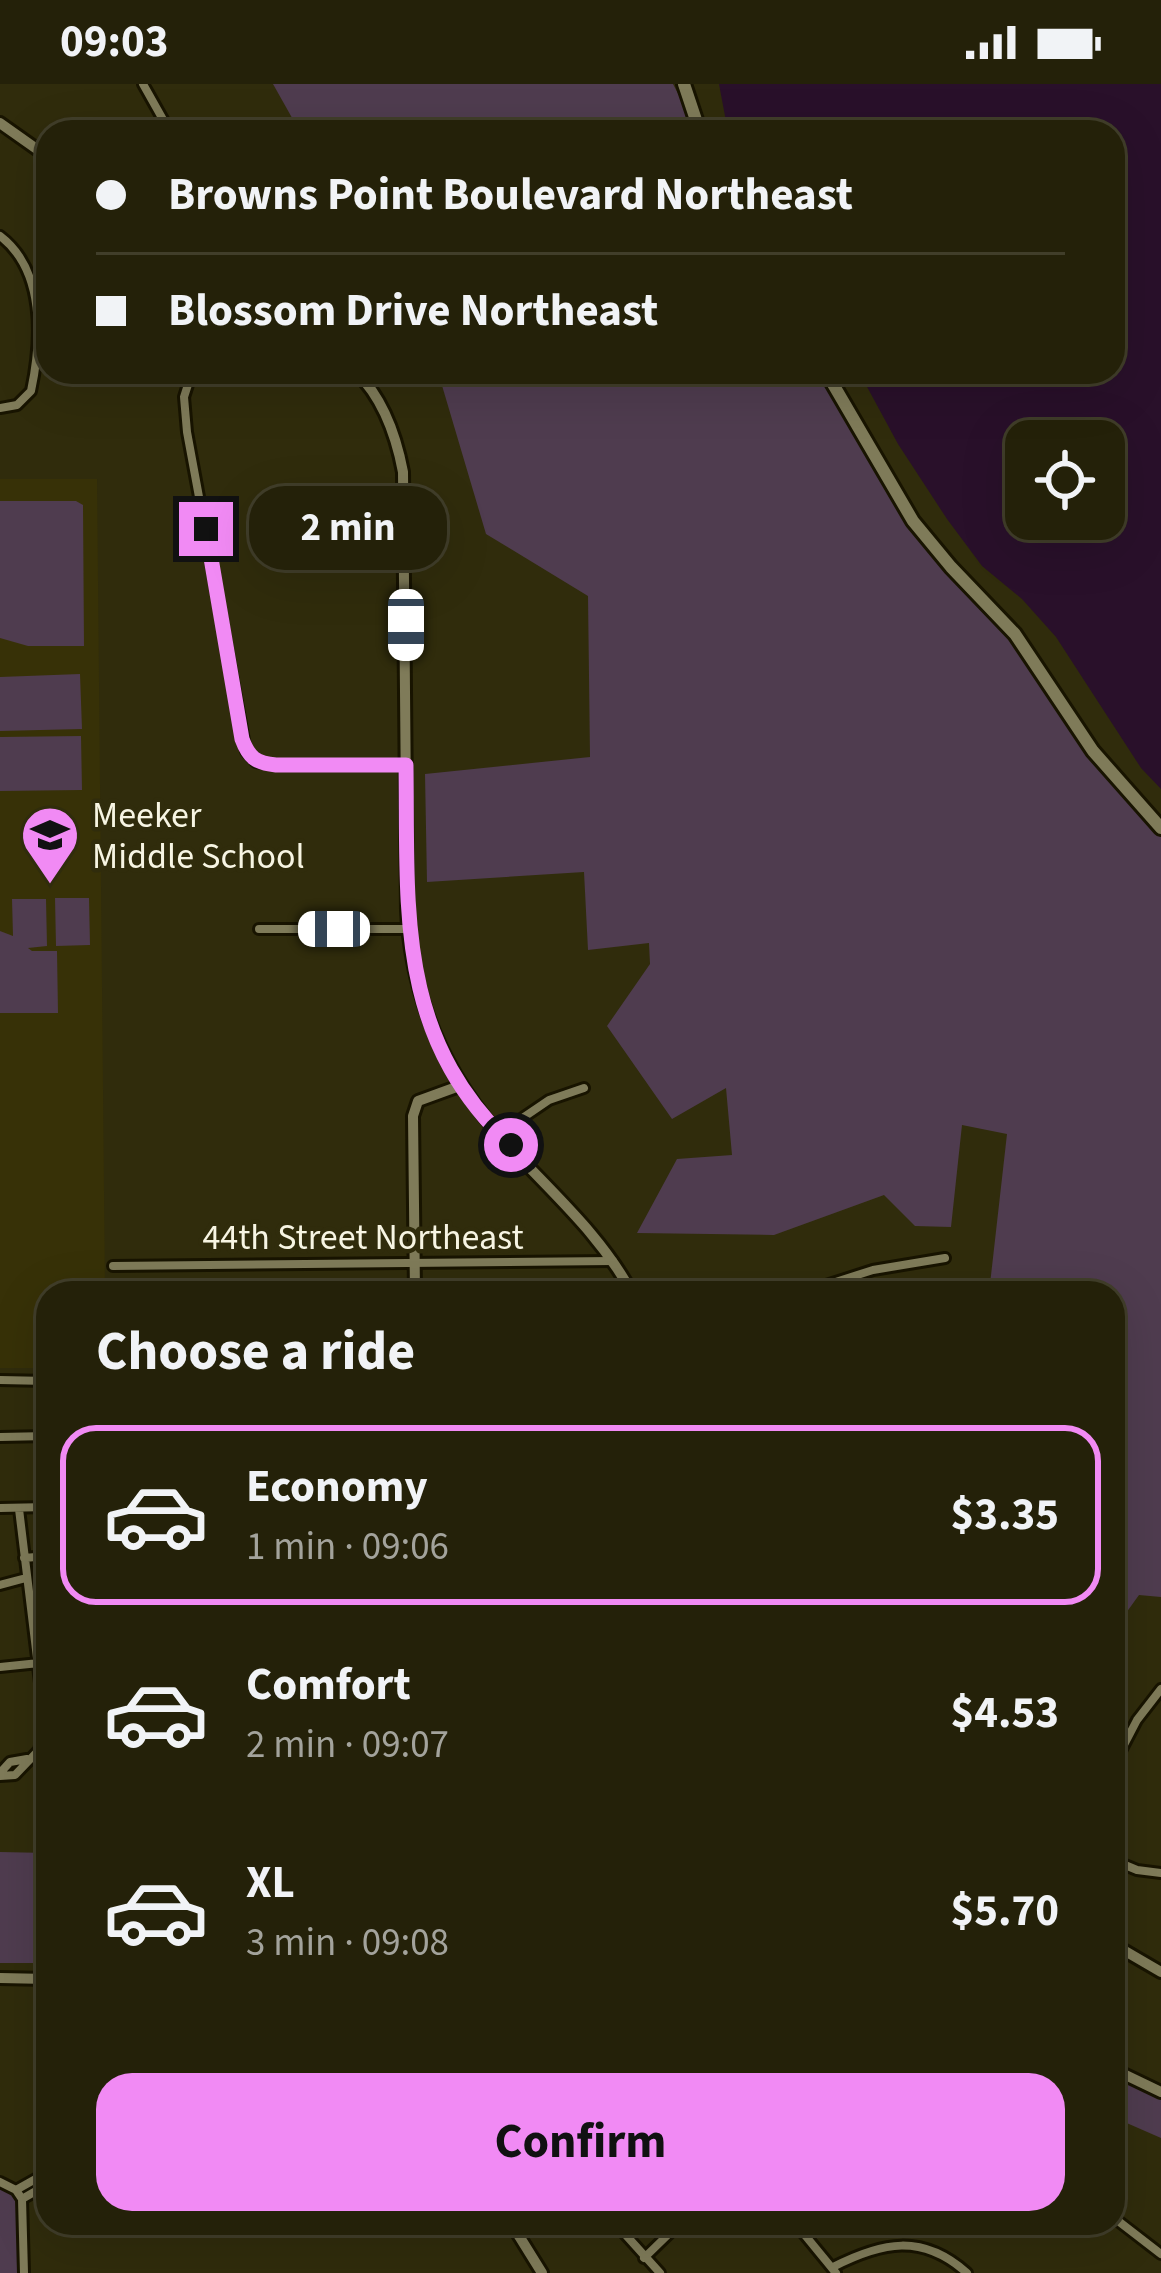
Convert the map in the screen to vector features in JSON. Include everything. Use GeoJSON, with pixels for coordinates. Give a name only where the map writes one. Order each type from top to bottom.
{"type":"FeatureCollection","features":[{"type":"Feature","properties":{"kind":"main road"},"geometry":{"type":"LineString","coordinates":[[684,84],[696,120]]}},
{"type":"Feature","properties":{"kind":"main road"},"geometry":{"type":"LineString","coordinates":[[833,384],[914,521],[1015,634],[1093,751],[1161,827]]}},
{"type":"Feature","properties":{"kind":"street"},"geometry":{"type":"LineString","coordinates":[[142,84],[163,120]]}},
{"type":"Feature","properties":{"kind":"street"},"geometry":{"type":"LineString","coordinates":[[0,123],[36,148]]}},
{"type":"Feature","properties":{"kind":"street"},"geometry":{"type":"LineString","coordinates":[[0,236],[26,262],[33,284],[33,385],[22,402],[0,408]]}},
{"type":"Feature","properties":{"kind":"street"},"geometry":{"type":"LineString","coordinates":[[188,384],[184,397],[187,432],[242,739],[250,757],[276,765],[406,765]]}},
{"type":"Feature","properties":{"kind":"street"},"geometry":{"type":"LineString","coordinates":[[365,384],[390,426],[403,472],[408,929],[415,977],[428,1018],[462,1085],[499,1134],[567,1204],[625,1281]]}},
{"type":"Feature","properties":{"kind":"street"},"geometry":{"type":"LineString","coordinates":[[259,929],[408,929]]}},
{"type":"Feature","properties":{"kind":"street"},"geometry":{"type":"LineString","coordinates":[[415,1281],[415,1108],[425,1097],[462,1085]]}},
{"type":"Feature","properties":{"kind":"street"},"geometry":{"type":"LineString","coordinates":[[499,1134],[561,1094],[584,1088]]}},
{"type":"Feature","properties":{"kind":"street"},"geometry":{"type":"LineString","coordinates":[[839,1281],[945,1258]]}},
{"type":"Feature","properties":{"kind":"street","name":"44th Street Northeast"},"geometry":{"type":"LineString","coordinates":[[113,1265],[613,1261]]}},
{"type":"Feature","properties":{"kind":"street"},"geometry":{"type":"LineString","coordinates":[[0,1380],[36,1381]]}},
{"type":"Feature","properties":{"kind":"street"},"geometry":{"type":"LineString","coordinates":[[0,1437],[36,1436]]}},
{"type":"Feature","properties":{"kind":"street"},"geometry":{"type":"LineString","coordinates":[[0,1508],[36,1508]]}},
{"type":"Feature","properties":{"kind":"street"},"geometry":{"type":"LineString","coordinates":[[19,1509],[36,1642]]}},
{"type":"Feature","properties":{"kind":"street"},"geometry":{"type":"LineString","coordinates":[[24,1558],[36,1557]]}},
{"type":"Feature","properties":{"kind":"street"},"geometry":{"type":"LineString","coordinates":[[0,1585],[26,1578]]}},
{"type":"Feature","properties":{"kind":"street"},"geometry":{"type":"LineString","coordinates":[[0,1667],[36,1663]]}},
{"type":"Feature","properties":{"kind":"street"},"geometry":{"type":"LineString","coordinates":[[1125,1743],[1161,1689]]}},
{"type":"Feature","properties":{"kind":"street"},"geometry":{"type":"LineString","coordinates":[[0,1774],[10,1762],[36,1753]]}},
{"type":"Feature","properties":{"kind":"street"},"geometry":{"type":"LineString","coordinates":[[1125,1865],[1161,1873]]}},
{"type":"Feature","properties":{"kind":"street"},"geometry":{"type":"LineString","coordinates":[[1125,1951],[1161,1972]]}},
{"type":"Feature","properties":{"kind":"street"},"geometry":{"type":"LineString","coordinates":[[0,1978],[36,1979]]}},
{"type":"Feature","properties":{"kind":"street"},"geometry":{"type":"LineString","coordinates":[[1125,2075],[1161,2092]]}},
{"type":"Feature","properties":{"kind":"street"},"geometry":{"type":"LineString","coordinates":[[19,2195],[36,2180]]}},
{"type":"Feature","properties":{"kind":"street"},"geometry":{"type":"LineString","coordinates":[[0,2182],[19,2195]]}},
{"type":"Feature","properties":{"kind":"street"},"geometry":{"type":"LineString","coordinates":[[19,2195],[36,2189]]}},
{"type":"Feature","properties":{"kind":"street"},"geometry":{"type":"LineString","coordinates":[[19,2195],[24,2273]]}},
{"type":"Feature","properties":{"kind":"street"},"geometry":{"type":"LineString","coordinates":[[1125,2226],[1161,2254]]}},
{"type":"Feature","properties":{"kind":"street"},"geometry":{"type":"LineString","coordinates":[[518,2235],[542,2273]]}},
{"type":"Feature","properties":{"kind":"street"},"geometry":{"type":"LineString","coordinates":[[625,2235],[660,2273]]}},
{"type":"Feature","properties":{"kind":"street"},"geometry":{"type":"LineString","coordinates":[[644,2258],[668,2235]]}},
{"type":"Feature","properties":{"kind":"street"},"geometry":{"type":"LineString","coordinates":[[805,2235],[835,2270],[872,2248],[897,2245],[944,2256],[967,2273]]}},
{"type":"Feature","properties":{"kind":"shaded area"},"geometry":{"type":"Polygon","coordinates":[[[273,84],[673,84],[692,120],[293,120],[273,84]]]}},
{"type":"Feature","properties":{"kind":"shaded area"},"geometry":{"type":"Polygon","coordinates":[[[719,84],[1161,84],[1161,789],[1141,768],[1056,637],[1022,599],[982,566],[947,519],[866,384],[1125,384],[1125,120],[726,120],[719,84]]]}},
{"type":"Feature","properties":{"kind":"shaded area"},"geometry":{"type":"Polygon","coordinates":[[[442,384],[835,384],[899,498],[1161,827],[1161,1597],[1139,1595],[1125,1614],[1125,1281],[990,1281],[1007,1134],[962,1125],[951,1227],[915,1226],[884,1195],[774,1235],[637,1233],[677,1159],[732,1155],[726,1088],[672,1119],[607,1026],[650,964],[649,943],[588,950],[584,872],[427,882],[425,774],[590,757],[588,596],[486,534],[442,384]]]}},
{"type":"Feature","properties":{"kind":"shaded area","name":"Meeker Middle School"},"geometry":{"type":"Polygon","coordinates":[[[0,479],[97,479],[105,1281],[36,1281],[36,1368],[0,1368],[0,479]]]}},
{"type":"Feature","properties":{"kind":"shaded area"},"geometry":{"type":"Polygon","coordinates":[[[0,501],[76,501],[83,505],[84,646],[28,646],[0,638],[0,501]]]}},
{"type":"Feature","properties":{"kind":"shaded area"},"geometry":{"type":"Polygon","coordinates":[[[80,674],[82,729],[0,731],[0,677],[80,674]]]}},
{"type":"Feature","properties":{"kind":"shaded area"},"geometry":{"type":"Polygon","coordinates":[[[81,736],[82,790],[0,791],[0,737],[81,736]]]}},
{"type":"Feature","properties":{"kind":"shaded area"},"geometry":{"type":"Polygon","coordinates":[[[55,898],[89,898],[90,945],[56,946],[55,898]]]}},
{"type":"Feature","properties":{"kind":"shaded area"},"geometry":{"type":"Polygon","coordinates":[[[12,899],[46,899],[47,946],[28,948],[57,951],[58,1013],[0,1013],[0,931],[13,936],[12,899]]]}},
{"type":"Feature","properties":{"kind":"shaded area"},"geometry":{"type":"Polygon","coordinates":[[[0,1852],[36,1853],[36,1963],[0,1963],[0,1852]]]}},
{"type":"Feature","properties":{"kind":"shaded area"},"geometry":{"type":"Polygon","coordinates":[[[1125,2077],[1161,2098],[1161,2138],[1125,2122],[1125,2077]]]}},
{"type":"Feature","properties":{"kind":"shaded area"},"geometry":{"type":"Polygon","coordinates":[[[0,2182],[22,2199],[23,2273],[0,2273],[0,2182]]]}},
{"type":"Feature","properties":{"kind":"place","name":"Meeker Middle School"},"geometry":{"type":"Point","coordinates":[50,886]}},
{"type":"Feature","properties":{"kind":"route"},"geometry":{"type":"LineString","coordinates":[[206,529],[242,739],[250,757],[276,765],[406,765],[408,929],[415,977],[452,1070],[511,1145]]}}]}
